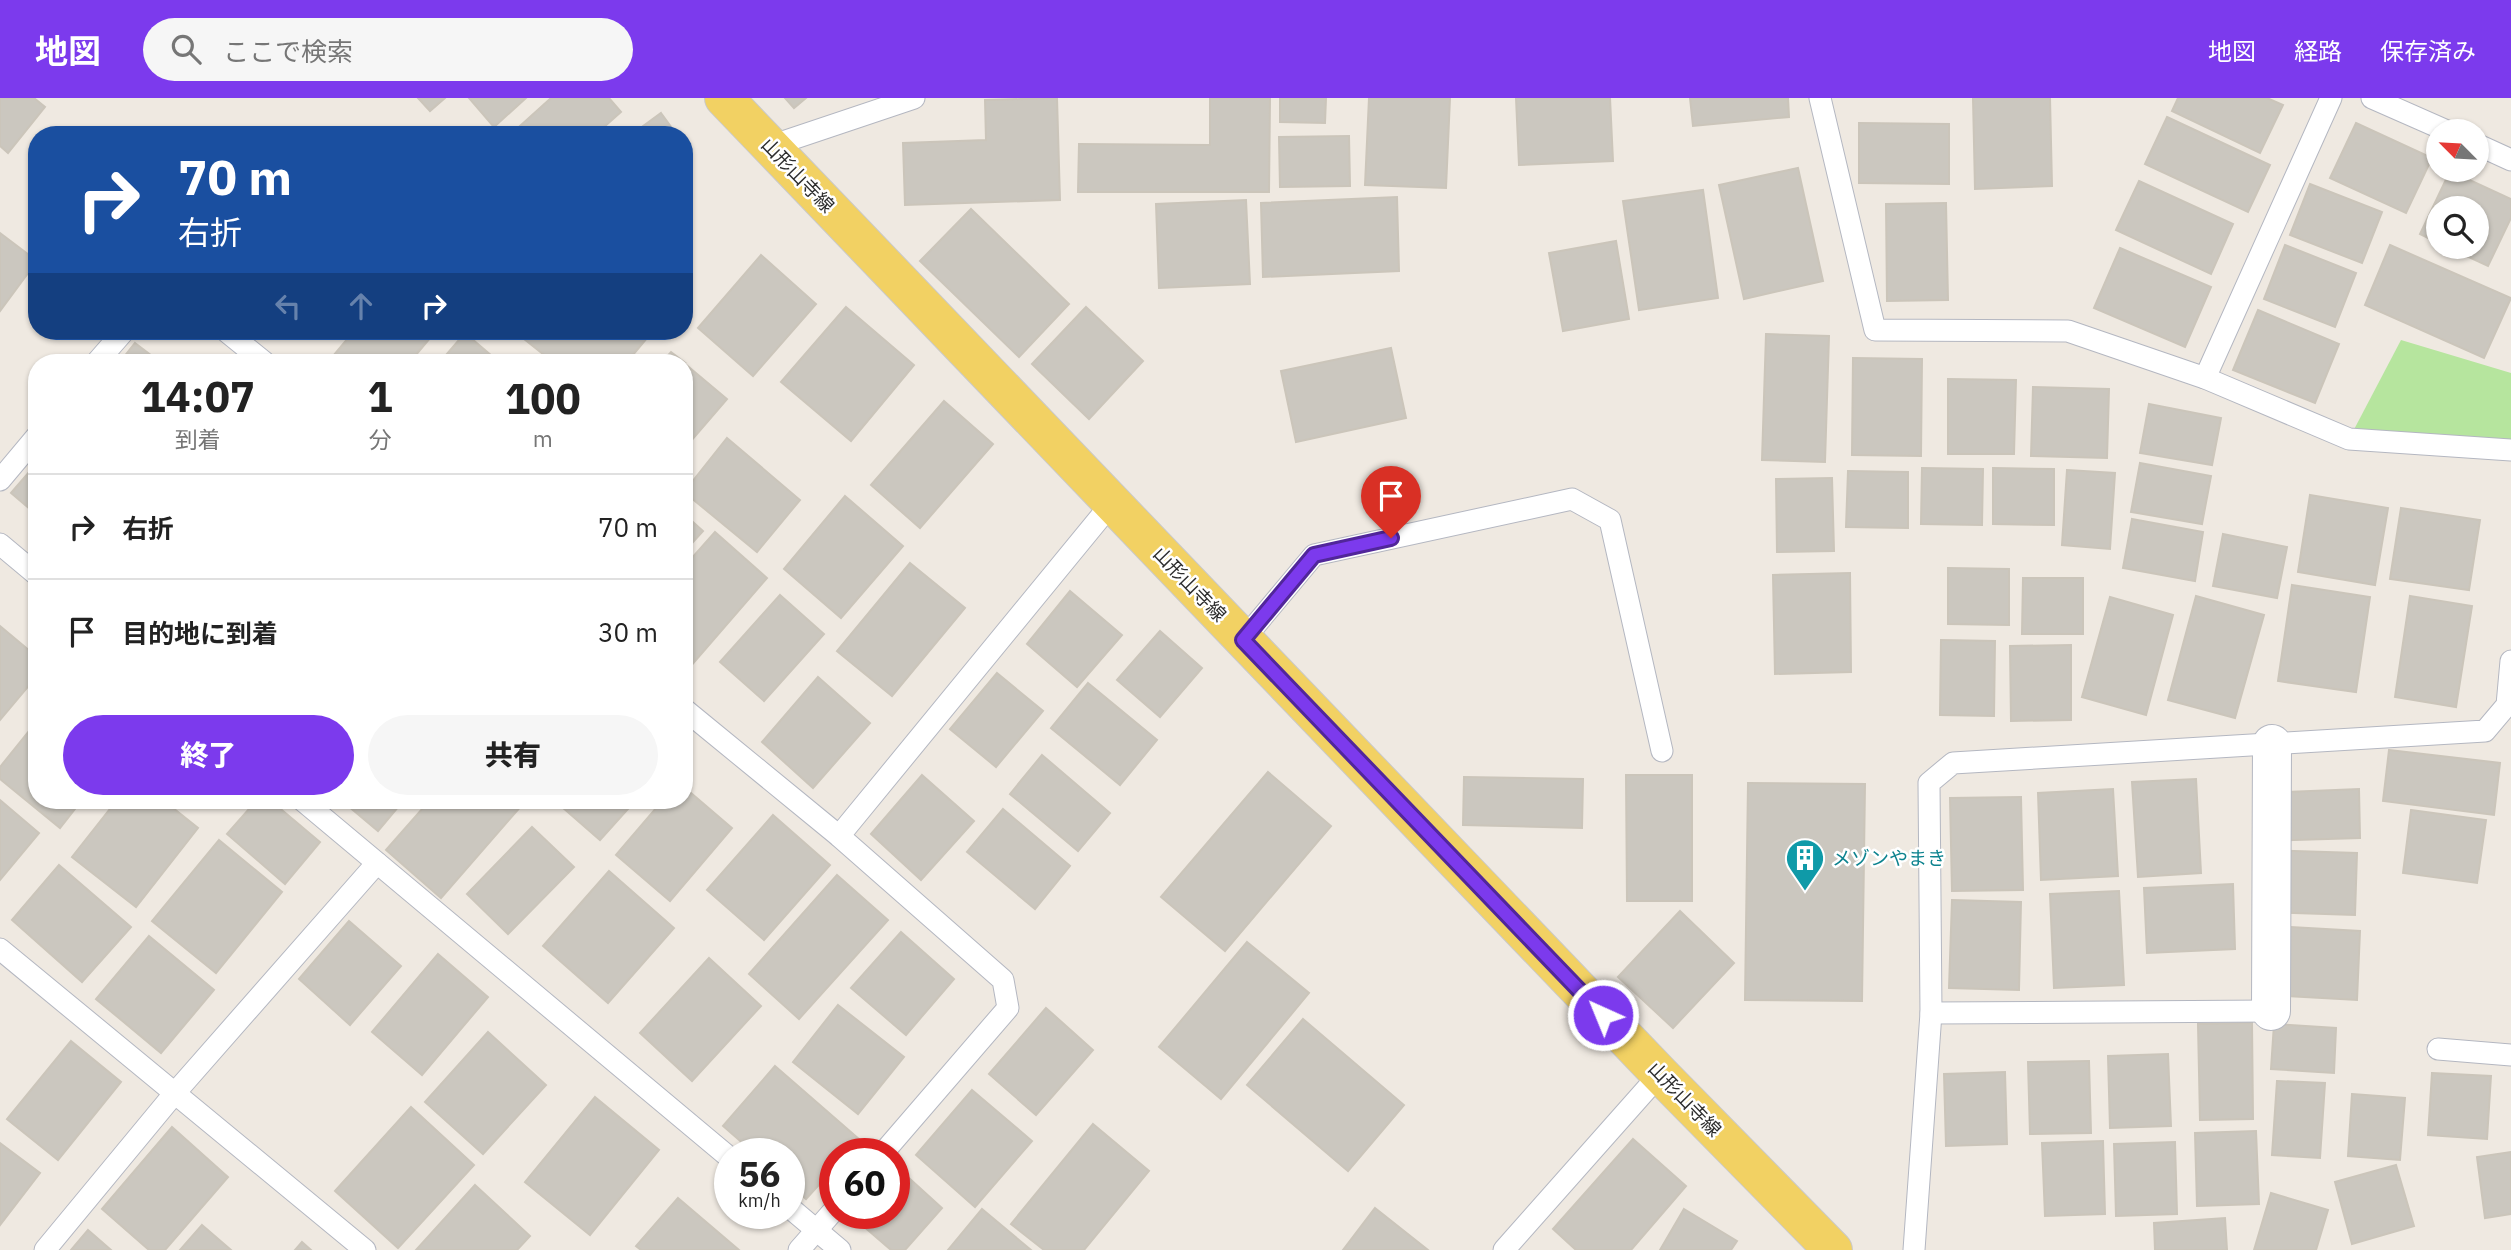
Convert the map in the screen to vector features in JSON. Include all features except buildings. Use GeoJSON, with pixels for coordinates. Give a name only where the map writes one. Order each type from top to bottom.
{"type":"FeatureCollection","features":[{"type":"Feature","properties":{"kind":"main road","name":"山形山寺線"},"geometry":{"type":"LineString","coordinates":[[724,98],[1660,1074],[1833,1250]]}},
{"type":"Feature","properties":{"kind":"street"},"geometry":{"type":"LineString","coordinates":[[2271,1011],[2272,744]]}},
{"type":"Feature","properties":{"kind":"lane"},"geometry":{"type":"LineString","coordinates":[[771,146],[914,98]]}},
{"type":"Feature","properties":{"kind":"lane"},"geometry":{"type":"LineString","coordinates":[[1820,98],[1875,330],[2068,331],[2205,378],[2349,439],[2511,450]]}},
{"type":"Feature","properties":{"kind":"lane"},"geometry":{"type":"LineString","coordinates":[[2205,378],[2331,98]]}},
{"type":"Feature","properties":{"kind":"lane"},"geometry":{"type":"LineString","coordinates":[[2372,98],[2426,122]]}},
{"type":"Feature","properties":{"kind":"lane"},"geometry":{"type":"LineString","coordinates":[[2489,150],[2511,159]]}},
{"type":"Feature","properties":{"kind":"lane"},"geometry":{"type":"LineString","coordinates":[[104,354],[116,340]]}},
{"type":"Feature","properties":{"kind":"lane"},"geometry":{"type":"LineString","coordinates":[[237,340],[254,354]]}},
{"type":"Feature","properties":{"kind":"lane"},"geometry":{"type":"LineString","coordinates":[[0,480],[28,447]]}},
{"type":"Feature","properties":{"kind":"lane"},"geometry":{"type":"LineString","coordinates":[[1243,640],[1314,555],[1572,499],[1610,520],[1661,751]]}},
{"type":"Feature","properties":{"kind":"lane"},"geometry":{"type":"LineString","coordinates":[[839,836],[1112,503]]}},
{"type":"Feature","properties":{"kind":"lane"},"geometry":{"type":"LineString","coordinates":[[0,544],[28,567]]}},
{"type":"Feature","properties":{"kind":"lane"},"geometry":{"type":"LineString","coordinates":[[1914,1250],[1931,1013],[1929,783],[1953,763],[2485,731],[2507,705],[2511,661]]}},
{"type":"Feature","properties":{"kind":"lane"},"geometry":{"type":"LineString","coordinates":[[693,716],[839,836],[1003,980],[1008,1008],[896,1138]]}},
{"type":"Feature","properties":{"kind":"lane"},"geometry":{"type":"LineString","coordinates":[[313,809],[714,1145]]}},
{"type":"Feature","properties":{"kind":"lane"},"geometry":{"type":"LineString","coordinates":[[44,1250],[174,1094],[377,863]]}},
{"type":"Feature","properties":{"kind":"lane"},"geometry":{"type":"LineString","coordinates":[[0,949],[365,1250]]}},
{"type":"Feature","properties":{"kind":"lane"},"geometry":{"type":"LineString","coordinates":[[1931,1013],[2271,1011]]}},
{"type":"Feature","properties":{"kind":"lane"},"geometry":{"type":"LineString","coordinates":[[2438,1049],[2511,1055]]}},
{"type":"Feature","properties":{"kind":"lane"},"geometry":{"type":"LineString","coordinates":[[1504,1250],[1660,1074]]}},
{"type":"Feature","properties":{"kind":"lane"},"geometry":{"type":"LineString","coordinates":[[805,1221],[840,1250]]}},
{"type":"Feature","properties":{"kind":"lane"},"geometry":{"type":"LineString","coordinates":[[799,1250],[819,1227]]}},
{"type":"Feature","properties":{"kind":"green space"},"geometry":{"type":"Polygon","coordinates":[[[2401,340],[2511,373],[2511,450],[2349,439],[2401,340]]]}},
{"type":"Feature","properties":{"kind":"place","name":"メゾンやまき"},"geometry":{"type":"Point","coordinates":[1805,892]}},
{"type":"Feature","properties":{"kind":"route"},"geometry":{"type":"LineString","coordinates":[[1391,538],[1314,555],[1243,640],[1603,1015]]}}]}
